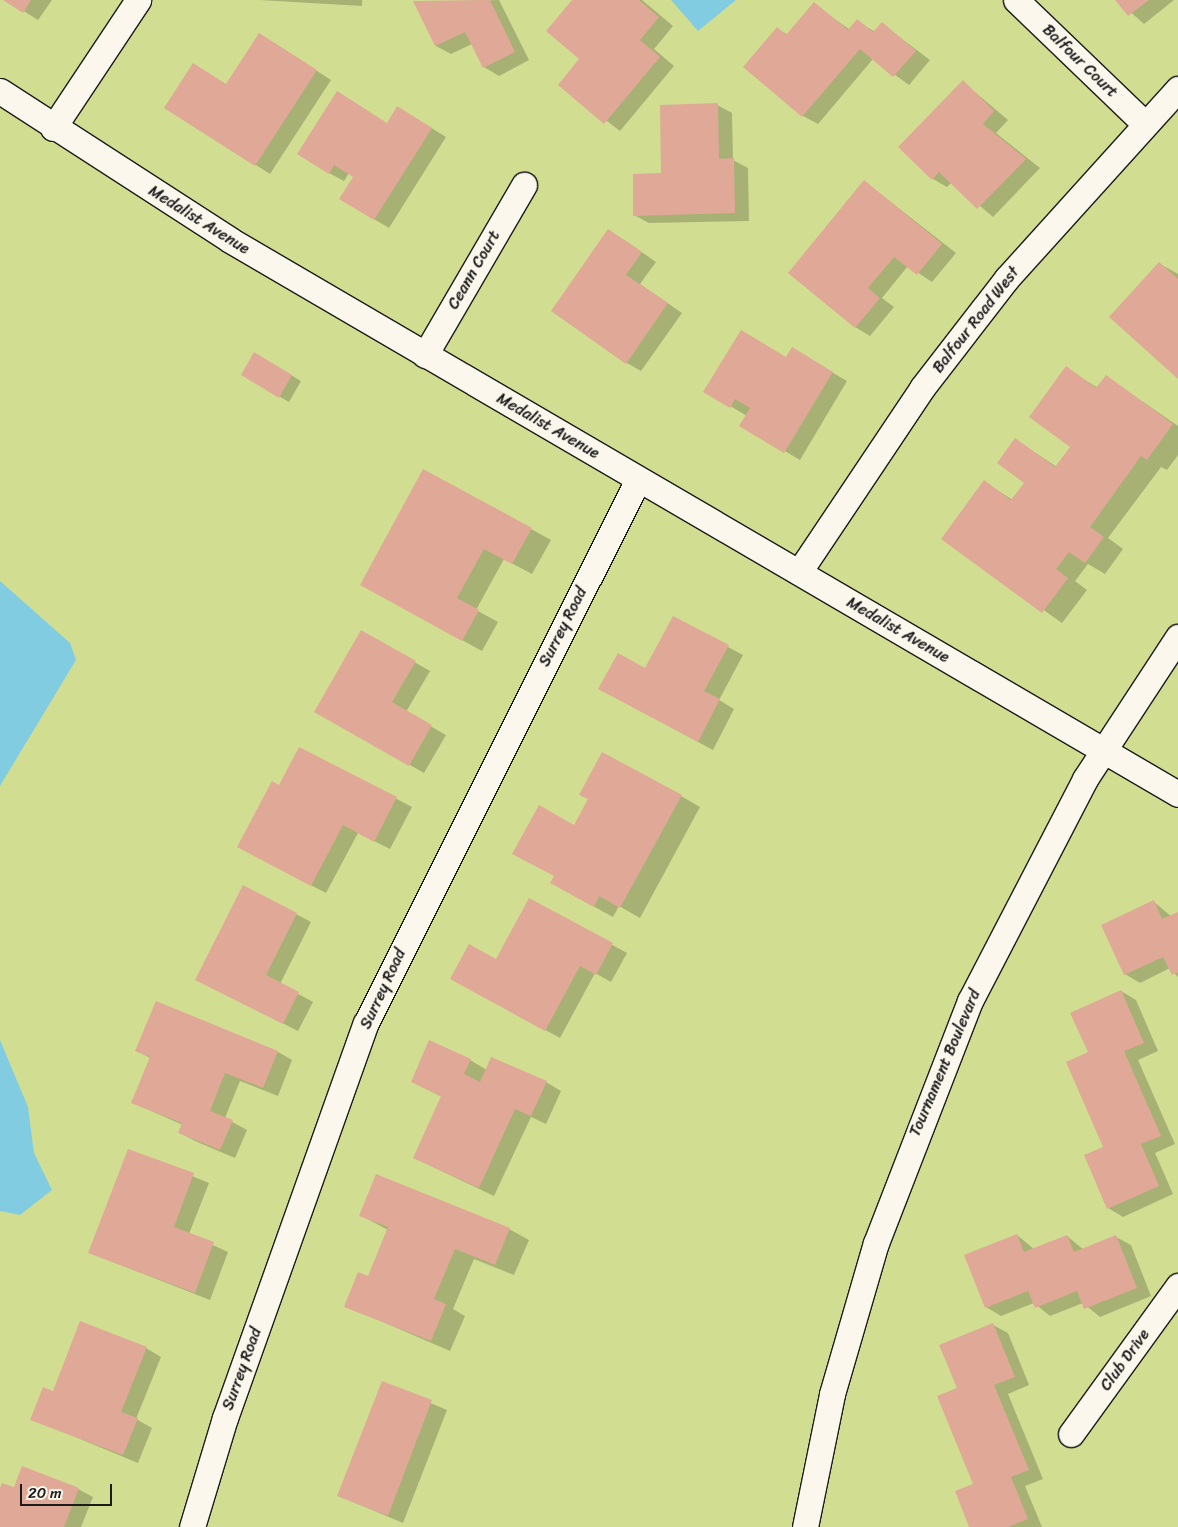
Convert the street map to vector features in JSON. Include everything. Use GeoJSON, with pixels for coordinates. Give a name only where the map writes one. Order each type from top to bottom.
{"type":"FeatureCollection","features":[{"type":"Feature","properties":{"kind":"street"},"geometry":{"type":"LineString","coordinates":[[53,128],[138,0]]}},
{"type":"Feature","properties":{"kind":"street","name":"Balfour Court"},"geometry":{"type":"LineString","coordinates":[[1016,0],[1144,123]]}},
{"type":"Feature","properties":{"kind":"street","name":"Balfour Road West"},"geometry":{"type":"LineString","coordinates":[[799,572],[928,380],[1007,278],[1144,123],[1178,89]]}},
{"type":"Feature","properties":{"kind":"street","name":"Medalist Avenue"},"geometry":{"type":"LineString","coordinates":[[0,91],[53,128],[230,240],[1104,749]]}},
{"type":"Feature","properties":{"kind":"street","name":"Ceann Court"},"geometry":{"type":"LineString","coordinates":[[425,355],[524,185]]}},
{"type":"Feature","properties":{"kind":"street","name":"Surrey Road"},"geometry":{"type":"LineString","coordinates":[[192,1527],[225,1418],[366,1023],[638,479]]}},
{"type":"Feature","properties":{"kind":"street","name":"Tournament Boulevard"},"geometry":{"type":"LineString","coordinates":[[805,1527],[832,1394],[876,1243],[920,1120],[970,1001],[1027,884],[1104,749],[1178,637]]}},
{"type":"Feature","properties":{"kind":"street"},"geometry":{"type":"LineString","coordinates":[[1104,749],[1178,794]]}},
{"type":"Feature","properties":{"kind":"street","name":"Club Drive"},"geometry":{"type":"LineString","coordinates":[[1071,1434],[1178,1286]]}},
{"type":"Feature","properties":{"kind":"green space"},"geometry":{"type":"Polygon","coordinates":[[[0,0],[1178,0],[1178,1527],[0,1527],[0,0]]]}},
{"type":"Feature","properties":{"kind":"water"},"geometry":{"type":"Polygon","coordinates":[[[671,0],[736,0],[698,31],[671,0]]]}},
{"type":"Feature","properties":{"kind":"water"},"geometry":{"type":"Polygon","coordinates":[[[0,581],[70,643],[76,660],[0,786],[0,581]]]}},
{"type":"Feature","properties":{"kind":"water"},"geometry":{"type":"Polygon","coordinates":[[[0,1040],[28,1107],[34,1153],[52,1190],[20,1215],[0,1211],[0,1040]]]}},
{"type":"Feature","properties":{"kind":"building"},"geometry":{"type":"Polygon","coordinates":[[[3,0],[31,0],[23,13],[3,0]]]}},
{"type":"Feature","properties":{"kind":"building"},"geometry":{"type":"Polygon","coordinates":[[[490,0],[515,52],[483,68],[465,32],[435,46],[413,1],[490,0]]]}},
{"type":"Feature","properties":{"kind":"building"},"geometry":{"type":"Polygon","coordinates":[[[572,0],[639,0],[659,17],[640,40],[660,57],[604,124],[558,85],[579,59],[546,31],[572,0]]]}},
{"type":"Feature","properties":{"kind":"building"},"geometry":{"type":"Polygon","coordinates":[[[1115,0],[1149,0],[1128,16],[1115,0]]]}},
{"type":"Feature","properties":{"kind":"building"},"geometry":{"type":"Polygon","coordinates":[[[814,2],[848,30],[857,19],[873,32],[882,22],[916,51],[893,77],[860,49],[802,117],[743,67],[777,27],[786,35],[814,2]]]}},
{"type":"Feature","properties":{"kind":"building"},"geometry":{"type":"Polygon","coordinates":[[[259,33],[317,70],[255,166],[164,108],[193,63],[226,84],[259,33]]]}},
{"type":"Feature","properties":{"kind":"building"},"geometry":{"type":"Polygon","coordinates":[[[963,80],[994,111],[983,124],[1026,159],[977,209],[939,172],[932,180],[898,147],[963,80]]]}},
{"type":"Feature","properties":{"kind":"building"},"geometry":{"type":"Polygon","coordinates":[[[337,91],[387,123],[397,106],[432,128],[374,220],[339,199],[353,177],[334,165],[329,174],[297,154],[337,91]]]}},
{"type":"Feature","properties":{"kind":"building"},"geometry":{"type":"Polygon","coordinates":[[[718,103],[719,159],[734,158],[735,213],[633,216],[633,174],[661,173],[660,105],[718,103]]]}},
{"type":"Feature","properties":{"kind":"building"},"geometry":{"type":"Polygon","coordinates":[[[864,180],[942,244],[917,275],[894,257],[868,288],[880,298],[855,328],[788,273],[864,180]]]}},
{"type":"Feature","properties":{"kind":"building"},"geometry":{"type":"Polygon","coordinates":[[[608,229],[642,252],[626,275],[668,303],[626,364],[551,311],[608,229]]]}},
{"type":"Feature","properties":{"kind":"building"},"geometry":{"type":"Polygon","coordinates":[[[1159,262],[1178,279],[1178,379],[1109,317],[1159,262]]]}},
{"type":"Feature","properties":{"kind":"building"},"geometry":{"type":"Polygon","coordinates":[[[741,330],[786,357],[792,347],[833,372],[784,453],[739,426],[750,408],[735,399],[730,408],[703,392],[741,330]]]}},
{"type":"Feature","properties":{"kind":"building"},"geometry":{"type":"Polygon","coordinates":[[[254,352],[292,375],[279,398],[241,375],[254,352]]]}},
{"type":"Feature","properties":{"kind":"building"},"geometry":{"type":"Polygon","coordinates":[[[1066,366],[1096,388],[1106,375],[1173,424],[1147,460],[1141,456],[1090,527],[1104,537],[1085,563],[1069,552],[1056,569],[1068,578],[1042,613],[941,539],[984,480],[1011,500],[1024,483],[997,463],[1015,438],[1055,467],[1070,447],[1029,417],[1066,366]]]}},
{"type":"Feature","properties":{"kind":"building"},"geometry":{"type":"Polygon","coordinates":[[[423,469],[532,528],[512,564],[484,549],[457,598],[479,610],[462,641],[360,585],[423,469]]]}},
{"type":"Feature","properties":{"kind":"building"},"geometry":{"type":"Polygon","coordinates":[[[673,616],[729,645],[704,691],[720,699],[698,742],[598,689],[618,653],[645,668],[673,616]]]}},
{"type":"Feature","properties":{"kind":"building"},"geometry":{"type":"Polygon","coordinates":[[[361,630],[416,661],[392,702],[432,725],[409,766],[314,712],[361,630]]]}},
{"type":"Feature","properties":{"kind":"building"},"geometry":{"type":"Polygon","coordinates":[[[299,747],[397,797],[374,842],[343,825],[311,886],[237,847],[272,781],[279,785],[299,747]]]}},
{"type":"Feature","properties":{"kind":"building"},"geometry":{"type":"Polygon","coordinates":[[[602,752],[682,795],[620,908],[599,896],[594,907],[550,883],[554,876],[512,854],[539,805],[574,825],[588,799],[579,795],[602,752]]]}},
{"type":"Feature","properties":{"kind":"building"},"geometry":{"type":"Polygon","coordinates":[[[243,885],[297,913],[266,975],[299,992],[283,1024],[195,980],[243,885]]]}},
{"type":"Feature","properties":{"kind":"building"},"geometry":{"type":"Polygon","coordinates":[[[529,898],[613,943],[596,975],[580,966],[545,1031],[450,979],[469,944],[496,959],[529,898]]]}},
{"type":"Feature","properties":{"kind":"building"},"geometry":{"type":"Polygon","coordinates":[[[1154,900],[1162,919],[1178,912],[1178,972],[1172,975],[1163,957],[1124,975],[1101,925],[1154,900]]]}},
{"type":"Feature","properties":{"kind":"building"},"geometry":{"type":"Polygon","coordinates":[[[1121,990],[1144,1043],[1124,1051],[1161,1136],[1141,1144],[1159,1186],[1107,1209],[1084,1155],[1103,1147],[1066,1062],[1088,1052],[1070,1013],[1121,990]]]}},
{"type":"Feature","properties":{"kind":"building"},"geometry":{"type":"Polygon","coordinates":[[[156,1001],[278,1051],[263,1088],[225,1073],[210,1111],[233,1120],[220,1150],[178,1133],[182,1123],[131,1103],[150,1057],[135,1051],[156,1001]]]}},
{"type":"Feature","properties":{"kind":"building"},"geometry":{"type":"Polygon","coordinates":[[[429,1040],[471,1059],[464,1074],[480,1082],[491,1057],[547,1081],[531,1116],[515,1109],[479,1188],[413,1158],[441,1096],[411,1082],[429,1040]]]}},
{"type":"Feature","properties":{"kind":"building"},"geometry":{"type":"Polygon","coordinates":[[[128,1149],[194,1173],[174,1227],[214,1242],[195,1293],[88,1253],[128,1149]]]}},
{"type":"Feature","properties":{"kind":"building"},"geometry":{"type":"Polygon","coordinates":[[[376,1174],[510,1228],[495,1265],[455,1249],[434,1299],[446,1304],[431,1341],[344,1307],[358,1272],[368,1276],[388,1227],[359,1216],[376,1174]]]}},
{"type":"Feature","properties":{"kind":"building"},"geometry":{"type":"Polygon","coordinates":[[[1017,1234],[1024,1252],[1067,1235],[1074,1252],[1116,1235],[1137,1288],[1084,1309],[1077,1291],[1035,1308],[1028,1291],[985,1308],[964,1255],[1017,1234]]]}},
{"type":"Feature","properties":{"kind":"building"},"geometry":{"type":"Polygon","coordinates":[[[80,1321],[147,1347],[121,1412],[138,1418],[123,1455],[30,1420],[43,1387],[53,1391],[80,1321]]]}},
{"type":"Feature","properties":{"kind":"building"},"geometry":{"type":"Polygon","coordinates":[[[993,1323],[1015,1377],[994,1385],[1029,1470],[1011,1477],[1028,1519],[1008,1527],[969,1527],[955,1491],[973,1484],[937,1396],[957,1388],[939,1345],[993,1323]]]}},
{"type":"Feature","properties":{"kind":"building"},"geometry":{"type":"Polygon","coordinates":[[[382,1381],[432,1400],[388,1516],[337,1496],[382,1381]]]}},
{"type":"Feature","properties":{"kind":"building"},"geometry":{"type":"Polygon","coordinates":[[[22,1466],[79,1488],[64,1527],[0,1527],[0,1488],[2,1483],[14,1487],[22,1466]]]}}]}
